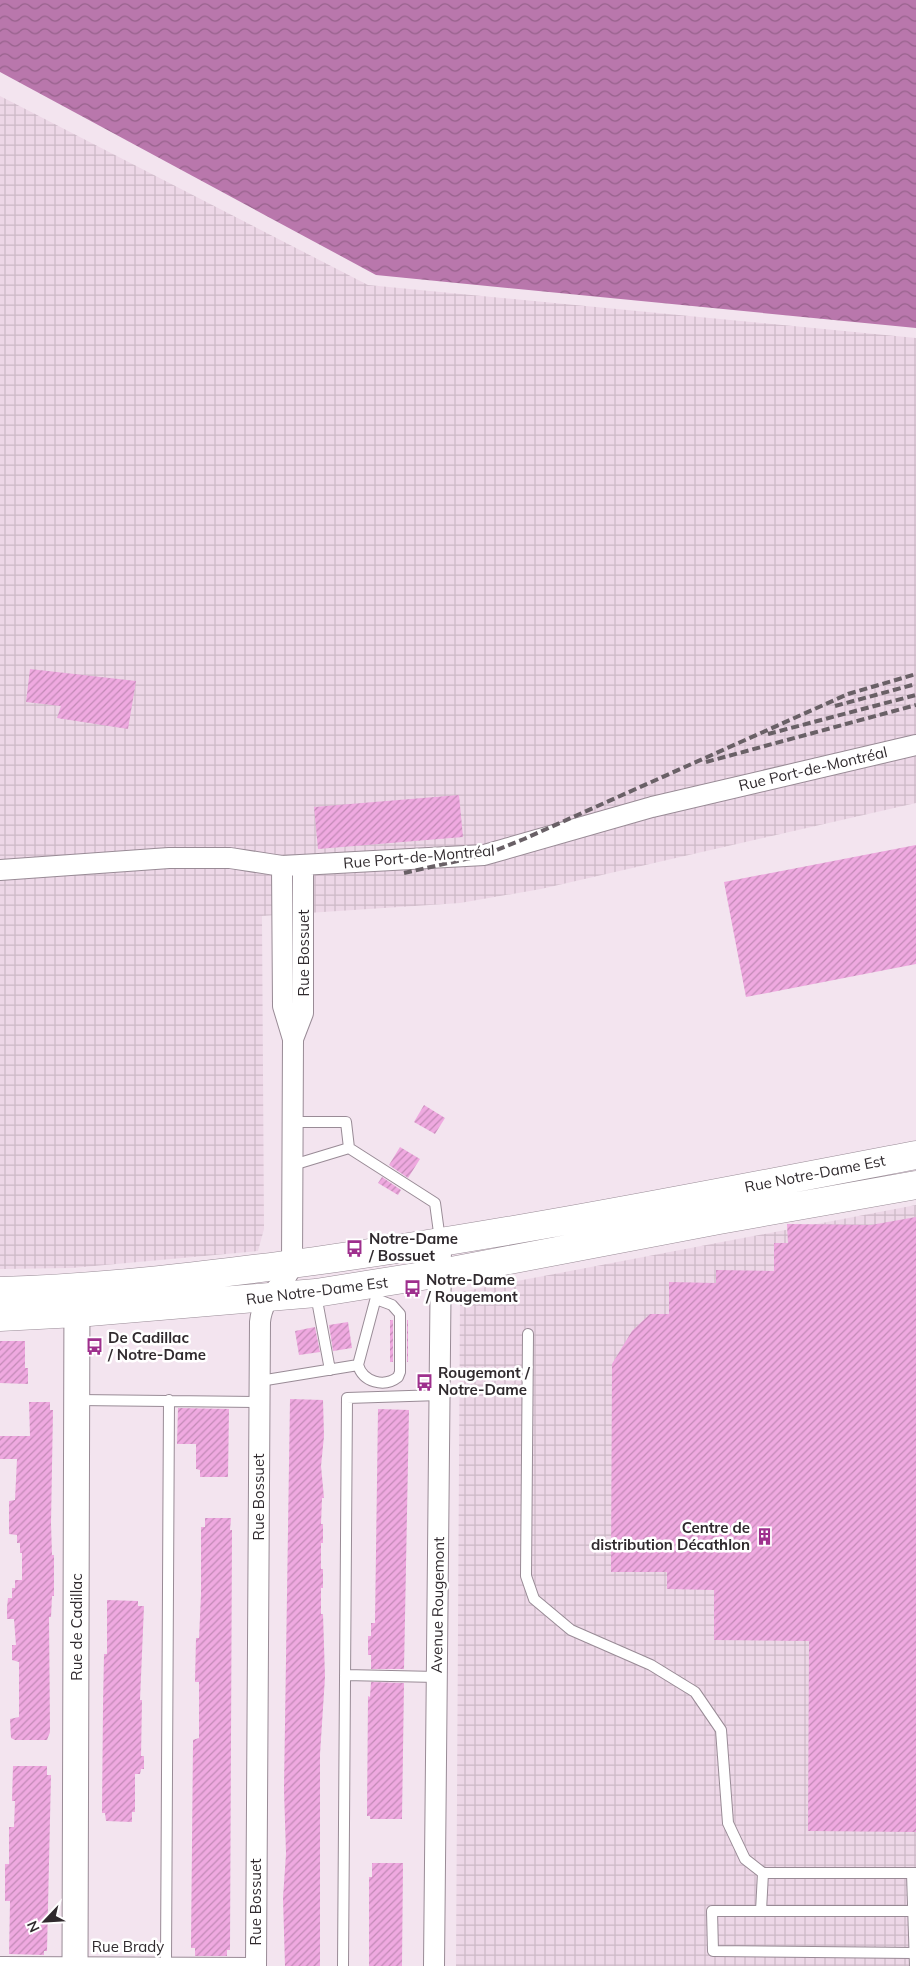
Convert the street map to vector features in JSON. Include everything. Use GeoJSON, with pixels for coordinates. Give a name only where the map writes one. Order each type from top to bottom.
{"type":"FeatureCollection","features":[{"type":"Feature","properties":{"kind":"main road","name":"Rue Notre-Dame Est"},"geometry":{"type":"LineString","coordinates":[[0,1317],[77,1300],[292,1264],[441,1244],[916,1155]]}},
{"type":"Feature","properties":{"kind":"main road","name":"Rue Notre-Dame Est"},"geometry":{"type":"LineString","coordinates":[[0,1291],[77,1300],[266,1299],[316,1293],[377,1291],[441,1273],[719,1220],[916,1186]]}},
{"type":"Feature","properties":{"kind":"main road"},"geometry":{"type":"LineString","coordinates":[[714,1193],[719,1220]]}},
{"type":"Feature","properties":{"kind":"street","name":"Rue Port-de-Montréal"},"geometry":{"type":"LineString","coordinates":[[0,870],[169,858],[230,858],[282,866],[303,866],[484,854],[652,808],[916,745]]}},
{"type":"Feature","properties":{"kind":"street","name":"Rue Bossuet"},"geometry":{"type":"LineString","coordinates":[[256,1965],[260,1322],[266,1299],[283,1282],[292,1264],[293,1039],[283,1006],[282,866]]}},
{"type":"Feature","properties":{"kind":"street","name":"Rue Bossuet"},"geometry":{"type":"LineString","coordinates":[[293,1039],[303,1013],[303,866]]}},
{"type":"Feature","properties":{"kind":"street","name":"Avenue Rougemont"},"geometry":{"type":"LineString","coordinates":[[434,1966],[441,1244]]}},
{"type":"Feature","properties":{"kind":"street","name":"Rue de Cadillac"},"geometry":{"type":"LineString","coordinates":[[75,1964],[77,1300]]}},
{"type":"Feature","properties":{"kind":"lane"},"geometry":{"type":"LineString","coordinates":[[293,1122],[346,1122],[348,1148]]}},
{"type":"Feature","properties":{"kind":"lane"},"geometry":{"type":"LineString","coordinates":[[293,1165],[348,1148],[435,1204],[441,1244]]}},
{"type":"Feature","properties":{"kind":"lane"},"geometry":{"type":"LineString","coordinates":[[377,1291],[400,1314],[400,1372],[394,1380],[368,1381],[363,1376],[358,1365],[377,1291]]}},
{"type":"Feature","properties":{"kind":"lane"},"geometry":{"type":"LineString","coordinates":[[316,1293],[330,1370]]}},
{"type":"Feature","properties":{"kind":"lane"},"geometry":{"type":"LineString","coordinates":[[528,1334],[526,1576],[534,1599],[572,1630],[651,1664],[695,1692],[721,1730],[728,1822],[744,1859],[762,1873],[914,1873],[915,1966]]}},
{"type":"Feature","properties":{"kind":"lane"},"geometry":{"type":"LineString","coordinates":[[260,1381],[358,1365]]}},
{"type":"Feature","properties":{"kind":"lane"},"geometry":{"type":"LineString","coordinates":[[343,1966],[347,1398],[440,1395]]}},
{"type":"Feature","properties":{"kind":"lane"},"geometry":{"type":"LineString","coordinates":[[78,1400],[260,1402]]}},
{"type":"Feature","properties":{"kind":"lane"},"geometry":{"type":"LineString","coordinates":[[166,1962],[169,1400]]}},
{"type":"Feature","properties":{"kind":"lane"},"geometry":{"type":"LineString","coordinates":[[345,1675],[437,1677]]}},
{"type":"Feature","properties":{"kind":"lane"},"geometry":{"type":"LineString","coordinates":[[761,1911],[762,1873]]}},
{"type":"Feature","properties":{"kind":"lane"},"geometry":{"type":"LineString","coordinates":[[913,1911],[712,1911],[712,1951],[915,1948]]}},
{"type":"Feature","properties":{"kind":"lane","name":"Rue Brady"},"geometry":{"type":"LineString","coordinates":[[0,1962],[75,1964],[166,1962],[256,1965]]}},
{"type":"Feature","properties":{"kind":"shaded area"},"geometry":{"type":"Polygon","coordinates":[[[0,96],[368,285],[916,338],[916,803],[541,889],[460,903],[262,916],[264,1229],[258,1251],[72,1268],[0,1269],[0,96]]]}},
{"type":"Feature","properties":{"kind":"shaded area"},"geometry":{"type":"Polygon","coordinates":[[[916,1205],[916,1966],[456,1966],[460,1292],[916,1205]]]}},
{"type":"Feature","properties":{"kind":"water"},"geometry":{"type":"Polygon","coordinates":[[[0,0],[916,0],[916,328],[376,275],[0,72],[0,0]]]}},
{"type":"Feature","properties":{"kind":"building"},"geometry":{"type":"Polygon","coordinates":[[[30,669],[136,681],[128,729],[57,718],[61,706],[26,702],[30,669]]]}},
{"type":"Feature","properties":{"kind":"building"},"geometry":{"type":"Polygon","coordinates":[[[459,795],[463,837],[318,849],[314,807],[459,795]]]}},
{"type":"Feature","properties":{"kind":"building"},"geometry":{"type":"Polygon","coordinates":[[[916,845],[916,964],[746,997],[724,882],[916,845]]]}},
{"type":"Feature","properties":{"kind":"building"},"geometry":{"type":"Polygon","coordinates":[[[424,1105],[445,1118],[435,1134],[414,1122],[424,1105]]]}},
{"type":"Feature","properties":{"kind":"building"},"geometry":{"type":"Polygon","coordinates":[[[400,1147],[420,1159],[408,1178],[389,1165],[400,1147]]]}},
{"type":"Feature","properties":{"kind":"building"},"geometry":{"type":"Polygon","coordinates":[[[382,1177],[401,1190],[398,1195],[378,1183],[382,1177]]]}},
{"type":"Feature","properties":{"kind":"building","name":"Centre de distribution Décathlon"},"geometry":{"type":"Polygon","coordinates":[[[916,1217],[916,1832],[808,1831],[809,1641],[714,1640],[714,1590],[667,1589],[667,1572],[611,1572],[612,1364],[632,1331],[650,1314],[669,1314],[669,1282],[716,1283],[716,1270],[774,1271],[774,1243],[788,1243],[787,1224],[871,1225],[916,1217]]]}},
{"type":"Feature","properties":{"kind":"building"},"geometry":{"type":"Polygon","coordinates":[[[390,1320],[393,1320],[393,1362],[390,1362],[390,1320]]]}},
{"type":"Feature","properties":{"kind":"building"},"geometry":{"type":"Polygon","coordinates":[[[408,1320],[408,1362],[407,1362],[408,1320]]]}},
{"type":"Feature","properties":{"kind":"building"},"geometry":{"type":"Polygon","coordinates":[[[348,1322],[352,1348],[333,1351],[329,1325],[348,1322]]]}},
{"type":"Feature","properties":{"kind":"building"},"geometry":{"type":"Polygon","coordinates":[[[315,1327],[320,1352],[299,1355],[295,1331],[315,1327]]]}},
{"type":"Feature","properties":{"kind":"building"},"geometry":{"type":"Polygon","coordinates":[[[0,1341],[25,1341],[25,1368],[28,1368],[28,1384],[0,1383],[0,1341]]]}},
{"type":"Feature","properties":{"kind":"building"},"geometry":{"type":"Polygon","coordinates":[[[290,1399],[323,1400],[324,1436],[321,1466],[324,1498],[322,1498],[321,1524],[323,1524],[321,1569],[323,1569],[323,1588],[321,1588],[321,1614],[323,1614],[325,1677],[320,1754],[320,1966],[285,1966],[283,1898],[286,1854],[284,1789],[290,1399]]]}},
{"type":"Feature","properties":{"kind":"building"},"geometry":{"type":"Polygon","coordinates":[[[29,1402],[50,1402],[50,1410],[53,1410],[51,1523],[52,1555],[54,1555],[54,1596],[52,1596],[51,1617],[49,1617],[50,1732],[47,1740],[15,1740],[11,1738],[10,1719],[19,1717],[19,1662],[12,1660],[12,1645],[16,1645],[14,1619],[7,1619],[7,1607],[8,1598],[12,1598],[12,1588],[15,1588],[15,1580],[22,1580],[22,1553],[20,1553],[20,1543],[17,1543],[17,1535],[9,1534],[9,1501],[15,1500],[17,1459],[0,1459],[0,1436],[30,1436],[29,1402]]]}},
{"type":"Feature","properties":{"kind":"building"},"geometry":{"type":"Polygon","coordinates":[[[178,1408],[229,1409],[228,1477],[200,1477],[200,1470],[196,1469],[196,1444],[177,1444],[178,1408]]]}},
{"type":"Feature","properties":{"kind":"building"},"geometry":{"type":"Polygon","coordinates":[[[378,1409],[409,1410],[404,1669],[371,1669],[371,1655],[368,1655],[368,1636],[371,1636],[371,1623],[375,1623],[378,1409]]]}},
{"type":"Feature","properties":{"kind":"building"},"geometry":{"type":"Polygon","coordinates":[[[205,1518],[231,1518],[230,1530],[232,1530],[230,1950],[227,1950],[227,1956],[195,1956],[195,1948],[191,1948],[193,1740],[199,1738],[199,1682],[195,1682],[196,1638],[199,1638],[201,1595],[201,1527],[205,1527],[205,1518]]]}},
{"type":"Feature","properties":{"kind":"building"},"geometry":{"type":"Polygon","coordinates":[[[107,1600],[138,1601],[138,1606],[144,1606],[140,1700],[142,1700],[141,1756],[144,1756],[144,1769],[141,1769],[140,1774],[135,1774],[135,1812],[132,1812],[132,1822],[106,1821],[105,1813],[102,1813],[104,1654],[107,1654],[107,1600]]]}},
{"type":"Feature","properties":{"kind":"building"},"geometry":{"type":"Polygon","coordinates":[[[371,1682],[404,1683],[402,1819],[370,1819],[370,1816],[367,1816],[368,1696],[370,1697],[371,1682]]]}},
{"type":"Feature","properties":{"kind":"building"},"geometry":{"type":"Polygon","coordinates":[[[13,1766],[47,1766],[47,1775],[51,1775],[47,1951],[44,1951],[44,1955],[9,1954],[10,1901],[5,1901],[5,1864],[9,1864],[9,1827],[14,1827],[15,1801],[12,1801],[13,1766]]]}},
{"type":"Feature","properties":{"kind":"building"},"geometry":{"type":"Polygon","coordinates":[[[372,1863],[403,1863],[402,1966],[369,1966],[369,1877],[372,1877],[372,1863]]]}},
{"type":"Feature","properties":{"kind":"railway"},"geometry":{"type":"LineString","coordinates":[[404,873],[484,855],[524,839],[848,694],[916,674]]}},
{"type":"Feature","properties":{"kind":"railway"},"geometry":{"type":"LineString","coordinates":[[835,706],[916,684]]}},
{"type":"Feature","properties":{"kind":"railway"},"geometry":{"type":"LineString","coordinates":[[768,734],[916,695]]}},
{"type":"Feature","properties":{"kind":"railway"},"geometry":{"type":"LineString","coordinates":[[706,762],[916,705]]}},
{"type":"Feature","properties":{"kind":"place","name":"Notre-Dame / Bossuet"},"geometry":{"type":"Point","coordinates":[355,1248]}},
{"type":"Feature","properties":{"kind":"place","name":"Notre-Dame / Rougemont"},"geometry":{"type":"Point","coordinates":[412,1289]}},
{"type":"Feature","properties":{"kind":"place","name":"De Cadillac / Notre-Dame"},"geometry":{"type":"Point","coordinates":[94,1347]}},
{"type":"Feature","properties":{"kind":"place","name":"Rougemont / Notre-Dame"},"geometry":{"type":"Point","coordinates":[424,1382]}},
{"type":"Feature","properties":{"kind":"place","name":"Centre de distribution Décathlon"},"geometry":{"type":"Point","coordinates":[764,1537]}}]}
